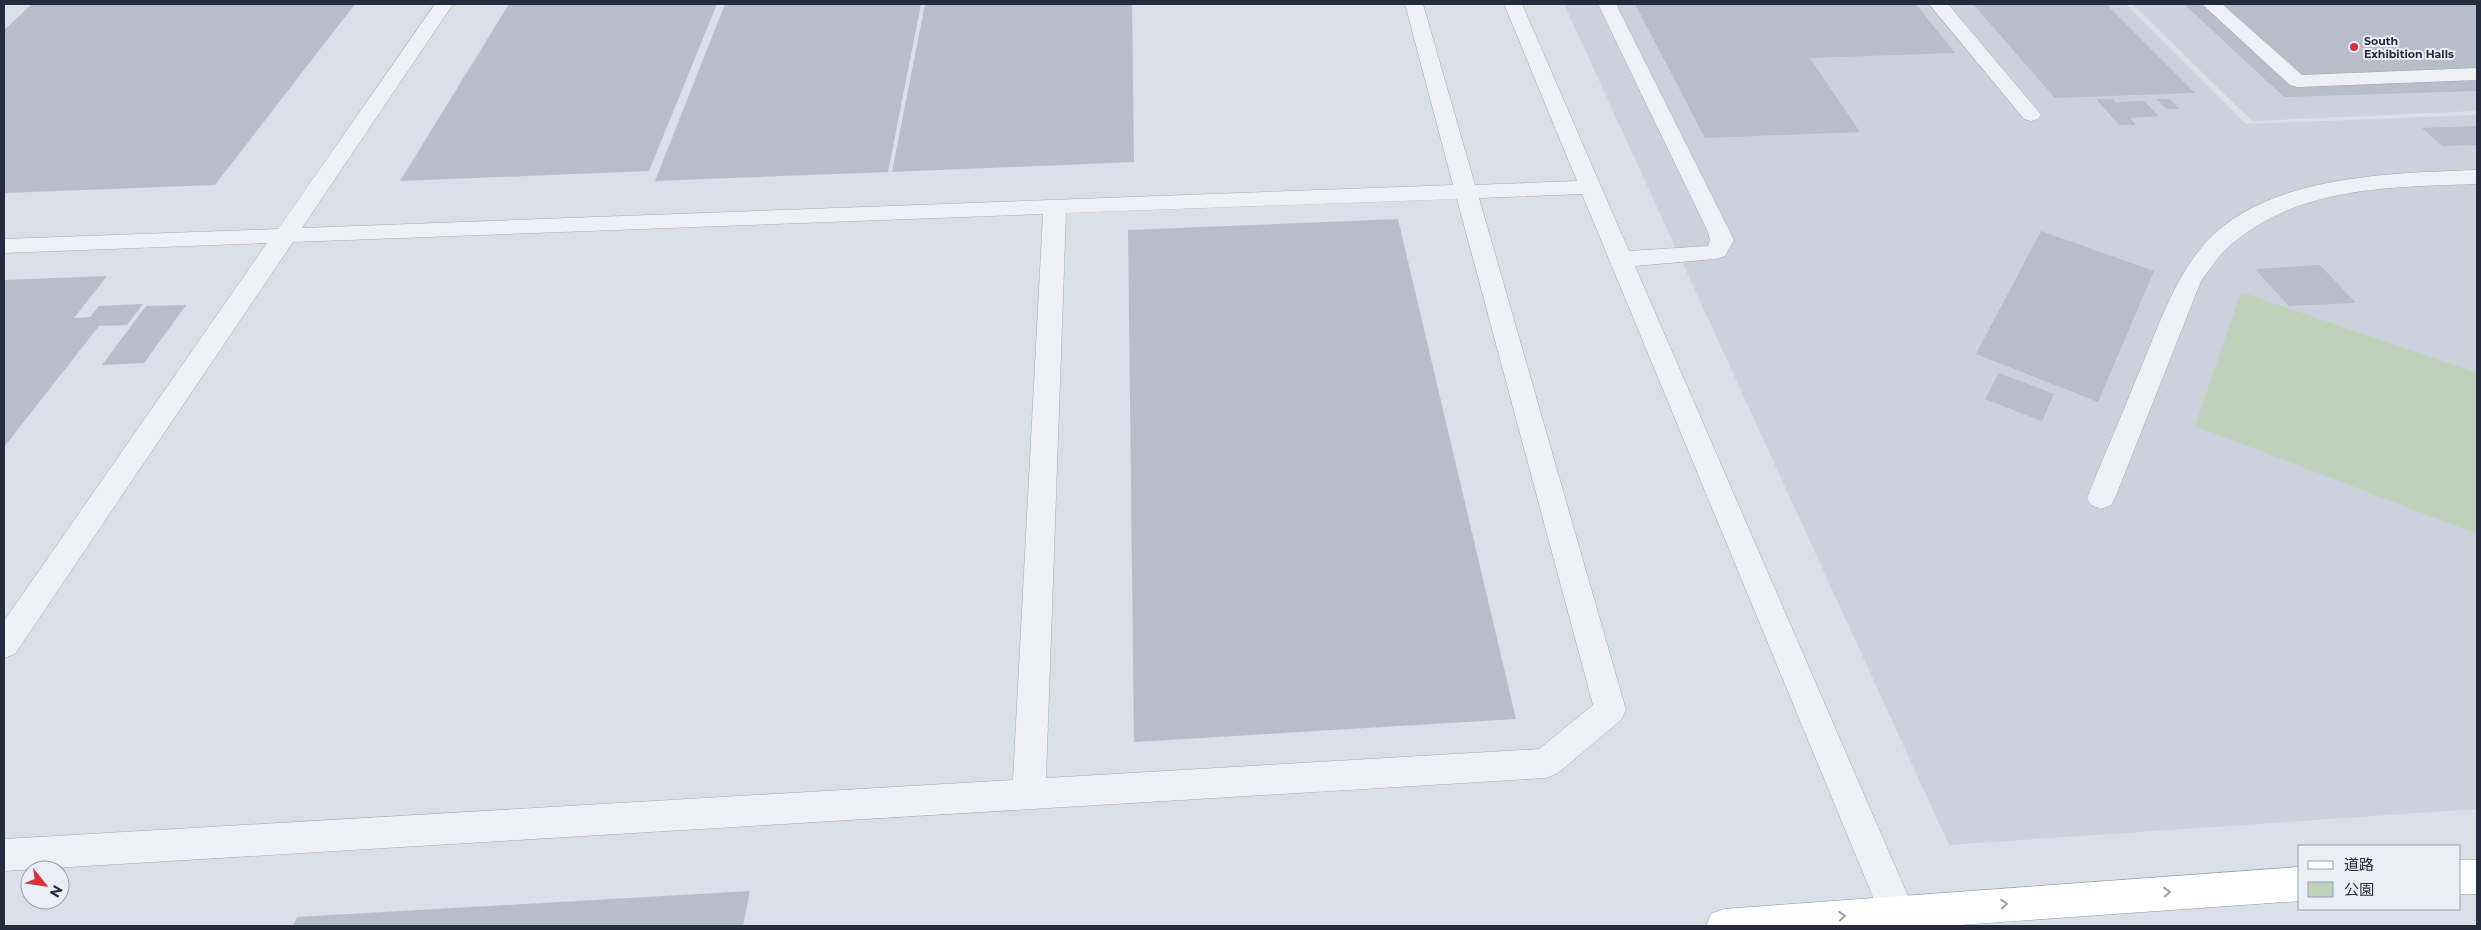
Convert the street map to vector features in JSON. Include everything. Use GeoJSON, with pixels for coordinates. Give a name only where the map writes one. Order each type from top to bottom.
{"type":"FeatureCollection","features":[{"type":"Feature","properties":{"kind":"main road"},"geometry":{"type":"LineString","coordinates":[[2461,877],[2477,876]]}},
{"type":"Feature","properties":{"kind":"main road"},"geometry":{"type":"LineString","coordinates":[[1724,926],[1900,919],[2221,888],[2298,884]]}},
{"type":"Feature","properties":{"kind":"street"},"geometry":{"type":"LineString","coordinates":[[4,645],[444,4]]}},
{"type":"Feature","properties":{"kind":"street"},"geometry":{"type":"LineString","coordinates":[[4,855],[1546,763],[1610,710],[1414,4]]}},
{"type":"Feature","properties":{"kind":"street"},"geometry":{"type":"LineString","coordinates":[[1513,4],[1900,919]]}},
{"type":"Feature","properties":{"kind":"street"},"geometry":{"type":"LineString","coordinates":[[1607,4],[1720,232],[1722,240],[1717,251],[1707,254],[1621,258]]}},
{"type":"Feature","properties":{"kind":"street"},"geometry":{"type":"LineString","coordinates":[[1938,4],[2031,115]]}},
{"type":"Feature","properties":{"kind":"street"},"geometry":{"type":"LineString","coordinates":[[2211,4],[2297,81],[2477,74]]}},
{"type":"Feature","properties":{"kind":"street"},"geometry":{"type":"LineString","coordinates":[[2101,498],[2190,279],[2215,244],[2258,215],[2291,200],[2315,193],[2339,187],[2398,180],[2477,177]]}},
{"type":"Feature","properties":{"kind":"street"},"geometry":{"type":"LineString","coordinates":[[4,246],[1591,187]]}},
{"type":"Feature","properties":{"kind":"street"},"geometry":{"type":"LineString","coordinates":[[1029,794],[1055,207]]}},
{"type":"Feature","properties":{"kind":"shaded area"},"geometry":{"type":"Polygon","coordinates":[[[1564,4],[2126,4],[2246,124],[2477,115],[2477,809],[1949,845],[1564,4]]]}},
{"type":"Feature","properties":{"kind":"shaded area","name":"South Exhibition Halls"},"geometry":{"type":"Polygon","coordinates":[[[2132,4],[2477,4],[2477,111],[2252,121],[2132,4]]]}},
{"type":"Feature","properties":{"kind":"green space"},"geometry":{"type":"Polygon","coordinates":[[[2241,292],[2477,373],[2477,534],[2195,426],[2241,292]]]}},
{"type":"Feature","properties":{"kind":"building"},"geometry":{"type":"Polygon","coordinates":[[[32,4],[355,4],[215,185],[4,193],[4,30],[32,4]]]}},
{"type":"Feature","properties":{"kind":"building"},"geometry":{"type":"Polygon","coordinates":[[[509,4],[717,4],[649,171],[400,181],[509,4]]]}},
{"type":"Feature","properties":{"kind":"building"},"geometry":{"type":"Polygon","coordinates":[[[725,4],[921,4],[888,172],[655,181],[725,4]]]}},
{"type":"Feature","properties":{"kind":"building"},"geometry":{"type":"Polygon","coordinates":[[[925,4],[1132,4],[1134,162],[892,172],[925,4]]]}},
{"type":"Feature","properties":{"kind":"building"},"geometry":{"type":"Polygon","coordinates":[[[1635,4],[1916,4],[1955,53],[1810,58],[1860,132],[1705,138],[1635,4]]]}},
{"type":"Feature","properties":{"kind":"building"},"geometry":{"type":"Polygon","coordinates":[[[1973,4],[2106,4],[2195,93],[2055,98],[1973,4]]]}},
{"type":"Feature","properties":{"kind":"building","name":"South Exhibition Halls"},"geometry":{"type":"Polygon","coordinates":[[[2184,4],[2477,4],[2477,91],[2284,97],[2184,4]]]}},
{"type":"Feature","properties":{"kind":"building"},"geometry":{"type":"Polygon","coordinates":[[[2096,99],[2113,99],[2115,102],[2144,101],[2159,116],[2130,118],[2136,125],[2119,125],[2096,99]]]}},
{"type":"Feature","properties":{"kind":"building"},"geometry":{"type":"Polygon","coordinates":[[[2156,99],[2170,99],[2180,109],[2167,109],[2156,99]]]}},
{"type":"Feature","properties":{"kind":"building"},"geometry":{"type":"Polygon","coordinates":[[[2477,126],[2477,145],[2442,146],[2422,128],[2477,126]]]}},
{"type":"Feature","properties":{"kind":"building"},"geometry":{"type":"Polygon","coordinates":[[[1398,219],[1516,719],[1134,742],[1128,230],[1398,219]]]}},
{"type":"Feature","properties":{"kind":"building"},"geometry":{"type":"Polygon","coordinates":[[[2041,231],[2154,271],[2098,402],[1976,354],[2041,231]]]}},
{"type":"Feature","properties":{"kind":"building"},"geometry":{"type":"Polygon","coordinates":[[[2320,265],[2356,303],[2289,306],[2255,269],[2320,265]]]}},
{"type":"Feature","properties":{"kind":"building"},"geometry":{"type":"Polygon","coordinates":[[[107,276],[74,318],[90,317],[99,306],[143,304],[127,325],[99,326],[4,447],[4,280],[107,276]]]}},
{"type":"Feature","properties":{"kind":"building"},"geometry":{"type":"Polygon","coordinates":[[[186,305],[144,363],[102,365],[146,306],[186,305]]]}},
{"type":"Feature","properties":{"kind":"building"},"geometry":{"type":"Polygon","coordinates":[[[1999,373],[2054,394],[2042,421],[1985,399],[1999,373]]]}},
{"type":"Feature","properties":{"kind":"building"},"geometry":{"type":"Polygon","coordinates":[[[750,891],[743,926],[293,926],[297,917],[750,891]]]}},
{"type":"Feature","properties":{"kind":"place","name":"South Exhibition Halls"},"geometry":{"type":"Point","coordinates":[2354,47]}}]}
